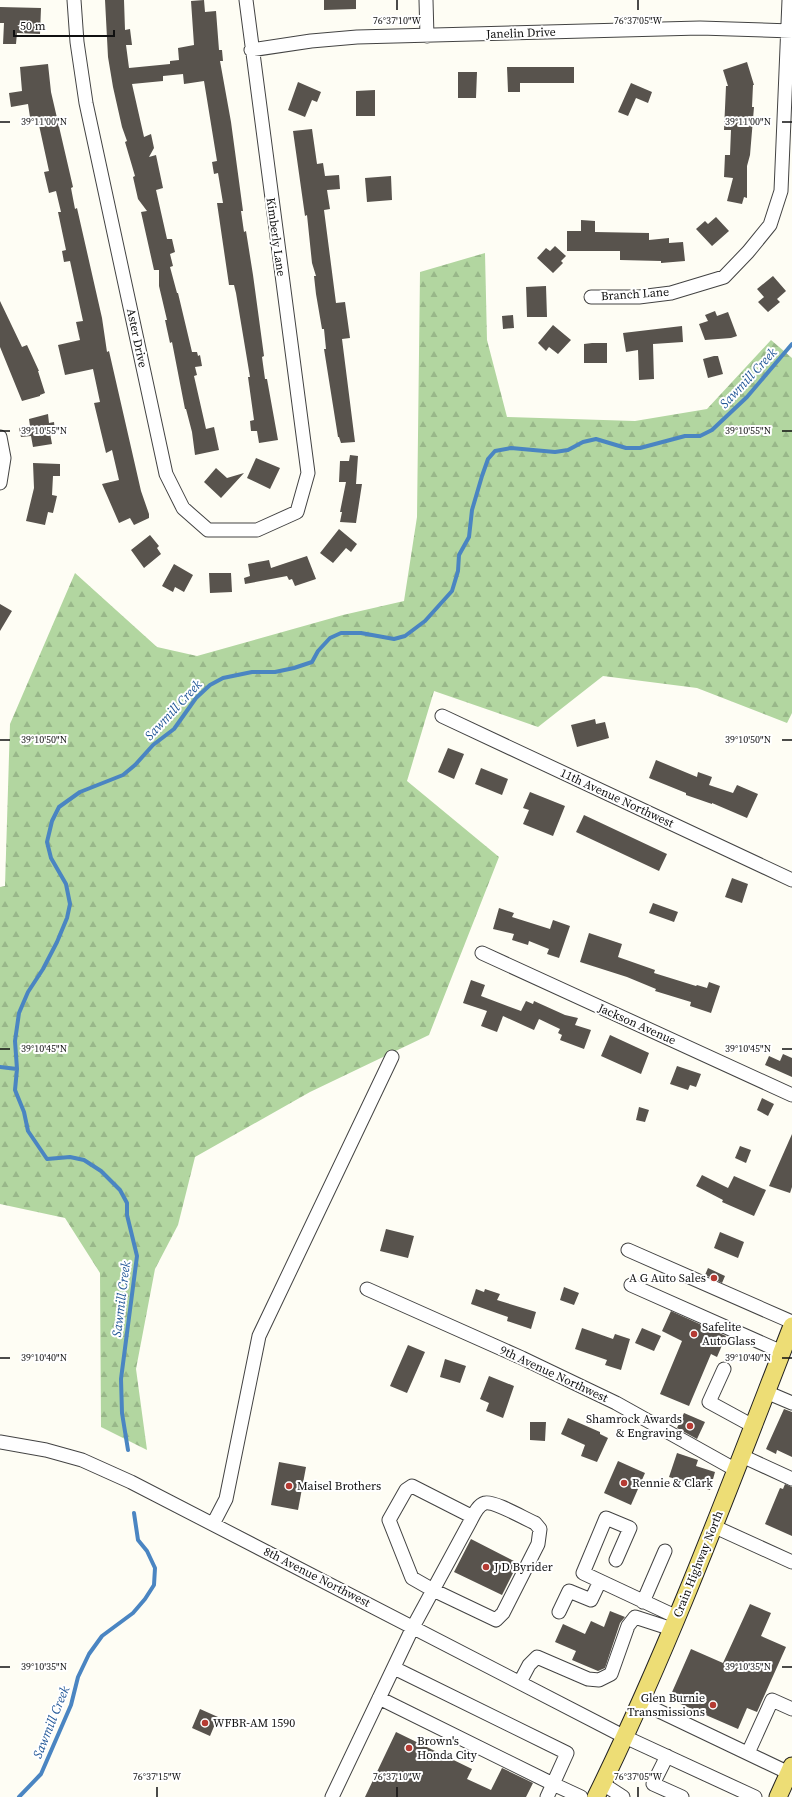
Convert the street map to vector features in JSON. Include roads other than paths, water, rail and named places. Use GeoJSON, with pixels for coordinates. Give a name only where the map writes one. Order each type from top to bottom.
{"type":"FeatureCollection","features":[{"type":"Feature","properties":{"kind":"main road","name":"Crain Highway North"},"geometry":{"type":"LineString","coordinates":[[599,1790],[625,1736],[674,1623],[739,1463],[792,1326]]}},
{"type":"Feature","properties":{"kind":"main road"},"geometry":{"type":"LineString","coordinates":[[778,1797],[791,1770]]}},
{"type":"Feature","properties":{"kind":"street","name":"Aster Drive"},"geometry":{"type":"LineString","coordinates":[[74,0],[77,42],[86,103],[166,474],[176,495],[183,508],[208,530],[257,530],[297,512],[308,473]]}},
{"type":"Feature","properties":{"kind":"street","name":"Kimberly Lane"},"geometry":{"type":"LineString","coordinates":[[246,0],[308,473]]}},
{"type":"Feature","properties":{"kind":"street"},"geometry":{"type":"LineString","coordinates":[[426,0],[427,36]]}},
{"type":"Feature","properties":{"kind":"street","name":"Branch Lane"},"geometry":{"type":"LineString","coordinates":[[591,297],[639,297],[671,293],[724,277],[748,252],[770,225],[781,191],[790,31],[789,0]]}},
{"type":"Feature","properties":{"kind":"street","name":"Janelin Drive"},"geometry":{"type":"LineString","coordinates":[[252,50],[311,41],[358,37],[700,28],[790,31]]}},
{"type":"Feature","properties":{"kind":"street"},"geometry":{"type":"LineString","coordinates":[[0,436],[4,458],[0,483]]}},
{"type":"Feature","properties":{"kind":"street","name":"11th Avenue Northwest"},"geometry":{"type":"LineString","coordinates":[[442,716],[792,880]]}},
{"type":"Feature","properties":{"kind":"street","name":"Jackson Avenue"},"geometry":{"type":"LineString","coordinates":[[482,953],[792,1095]]}},
{"type":"Feature","properties":{"kind":"street"},"geometry":{"type":"LineString","coordinates":[[213,1524],[226,1499],[259,1336],[392,1057]]}},
{"type":"Feature","properties":{"kind":"street"},"geometry":{"type":"LineString","coordinates":[[628,1250],[792,1322]]}},
{"type":"Feature","properties":{"kind":"street"},"geometry":{"type":"LineString","coordinates":[[631,1285],[782,1352]]}},
{"type":"Feature","properties":{"kind":"street","name":"9th Avenue Northwest"},"geometry":{"type":"LineString","coordinates":[[367,1289],[522,1358],[739,1463],[792,1479]]}},
{"type":"Feature","properties":{"kind":"street"},"geometry":{"type":"LineString","coordinates":[[724,1369],[709,1402],[753,1426]]}},
{"type":"Feature","properties":{"kind":"street"},"geometry":{"type":"LineString","coordinates":[[766,1392],[792,1403]]}},
{"type":"Feature","properties":{"kind":"street","name":"8th Avenue Northwest"},"geometry":{"type":"LineString","coordinates":[[0,1442],[46,1450],[82,1460],[131,1482],[625,1736],[755,1797]]}},
{"type":"Feature","properties":{"kind":"street"},"geometry":{"type":"LineString","coordinates":[[332,1797],[413,1627],[433,1590],[471,1520],[478,1508],[484,1503],[492,1503],[535,1523],[540,1529],[538,1544],[503,1613],[496,1620],[433,1590],[412,1578],[389,1520],[406,1490],[412,1486],[469,1515],[471,1520]]}},
{"type":"Feature","properties":{"kind":"street"},"geometry":{"type":"LineString","coordinates":[[616,1560],[630,1528],[606,1518],[583,1573],[643,1602],[674,1623]]}},
{"type":"Feature","properties":{"kind":"street"},"geometry":{"type":"LineString","coordinates":[[713,1526],[792,1562]]}},
{"type":"Feature","properties":{"kind":"street"},"geometry":{"type":"LineString","coordinates":[[643,1602],[665,1551]]}},
{"type":"Feature","properties":{"kind":"street"},"geometry":{"type":"LineString","coordinates":[[559,1612],[569,1591],[591,1600],[600,1581]]}},
{"type":"Feature","properties":{"kind":"street"},"geometry":{"type":"LineString","coordinates":[[520,1682],[529,1665],[537,1657],[588,1679],[599,1680],[611,1674],[628,1626],[635,1617],[674,1623]]}},
{"type":"Feature","properties":{"kind":"street"},"geometry":{"type":"LineString","coordinates":[[394,1668],[567,1753],[547,1797]]}},
{"type":"Feature","properties":{"kind":"street"},"geometry":{"type":"LineString","coordinates":[[379,1698],[581,1797]]}},
{"type":"Feature","properties":{"kind":"street"},"geometry":{"type":"LineString","coordinates":[[748,1753],[772,1700],[792,1709]]}},
{"type":"Feature","properties":{"kind":"street"},"geometry":{"type":"LineString","coordinates":[[640,1702],[748,1753],[791,1770]]}},
{"type":"Feature","properties":{"kind":"street"},"geometry":{"type":"LineString","coordinates":[[667,1756],[653,1784],[682,1797]]}},
{"type":"Feature","properties":{"kind":"street"},"geometry":{"type":"LineString","coordinates":[[599,1790],[623,1797]]}},
{"type":"Feature","properties":{"kind":"waterway","name":"Sawmill Creek"},"geometry":{"type":"LineString","coordinates":[[128,1450],[122,1413],[121,1379],[137,1256],[127,1215],[127,1203],[120,1190],[101,1171],[84,1160],[70,1157],[47,1159],[28,1131],[24,1112],[15,1090],[17,1069],[15,1041],[19,1013],[28,992],[43,969],[57,942],[67,918],[70,904],[66,884],[51,858],[47,842],[52,821],[59,807],[80,792],[123,775],[135,765],[153,745],[174,729],[196,698],[210,685],[223,678],[252,672],[275,672],[312,662],[318,651],[330,638],[341,633],[361,633],[394,639],[405,636],[425,621],[452,591],[458,571],[459,555],[469,537],[472,510],[482,476],[488,459],[495,451],[511,448],[555,452],[568,450],[583,442],[596,439],[626,448],[640,448],[685,436],[700,436],[712,430],[747,397],[792,344]]}},
{"type":"Feature","properties":{"kind":"waterway"},"geometry":{"type":"LineString","coordinates":[[0,1067],[17,1069]]}},
{"type":"Feature","properties":{"kind":"waterway","name":"Sawmill Creek"},"geometry":{"type":"LineString","coordinates":[[19,1797],[41,1774],[71,1705],[78,1677],[89,1654],[102,1636],[133,1613],[154,1585],[155,1568],[147,1551],[138,1540],[134,1513]]}},
{"type":"Feature","properties":{"kind":"place","name":"A G Auto Sales"},"geometry":{"type":"Point","coordinates":[714,1278]}},
{"type":"Feature","properties":{"kind":"place","name":"Safelite AutoGlass"},"geometry":{"type":"Point","coordinates":[694,1334]}},
{"type":"Feature","properties":{"kind":"place","name":"Shamrock Awards & Engraving"},"geometry":{"type":"Point","coordinates":[690,1426]}},
{"type":"Feature","properties":{"kind":"place","name":"Rennie & Clark"},"geometry":{"type":"Point","coordinates":[624,1483]}},
{"type":"Feature","properties":{"kind":"place","name":"Maisel Brothers"},"geometry":{"type":"Point","coordinates":[289,1486]}},
{"type":"Feature","properties":{"kind":"place","name":"J D Byrider"},"geometry":{"type":"Point","coordinates":[486,1567]}},
{"type":"Feature","properties":{"kind":"place","name":"Glen Burnie Transmissions"},"geometry":{"type":"Point","coordinates":[713,1705]}},
{"type":"Feature","properties":{"kind":"place","name":"WFBR-AM 1590"},"geometry":{"type":"Point","coordinates":[205,1723]}},
{"type":"Feature","properties":{"kind":"place","name":"Brown's Honda City"},"geometry":{"type":"Point","coordinates":[409,1748]}}]}
